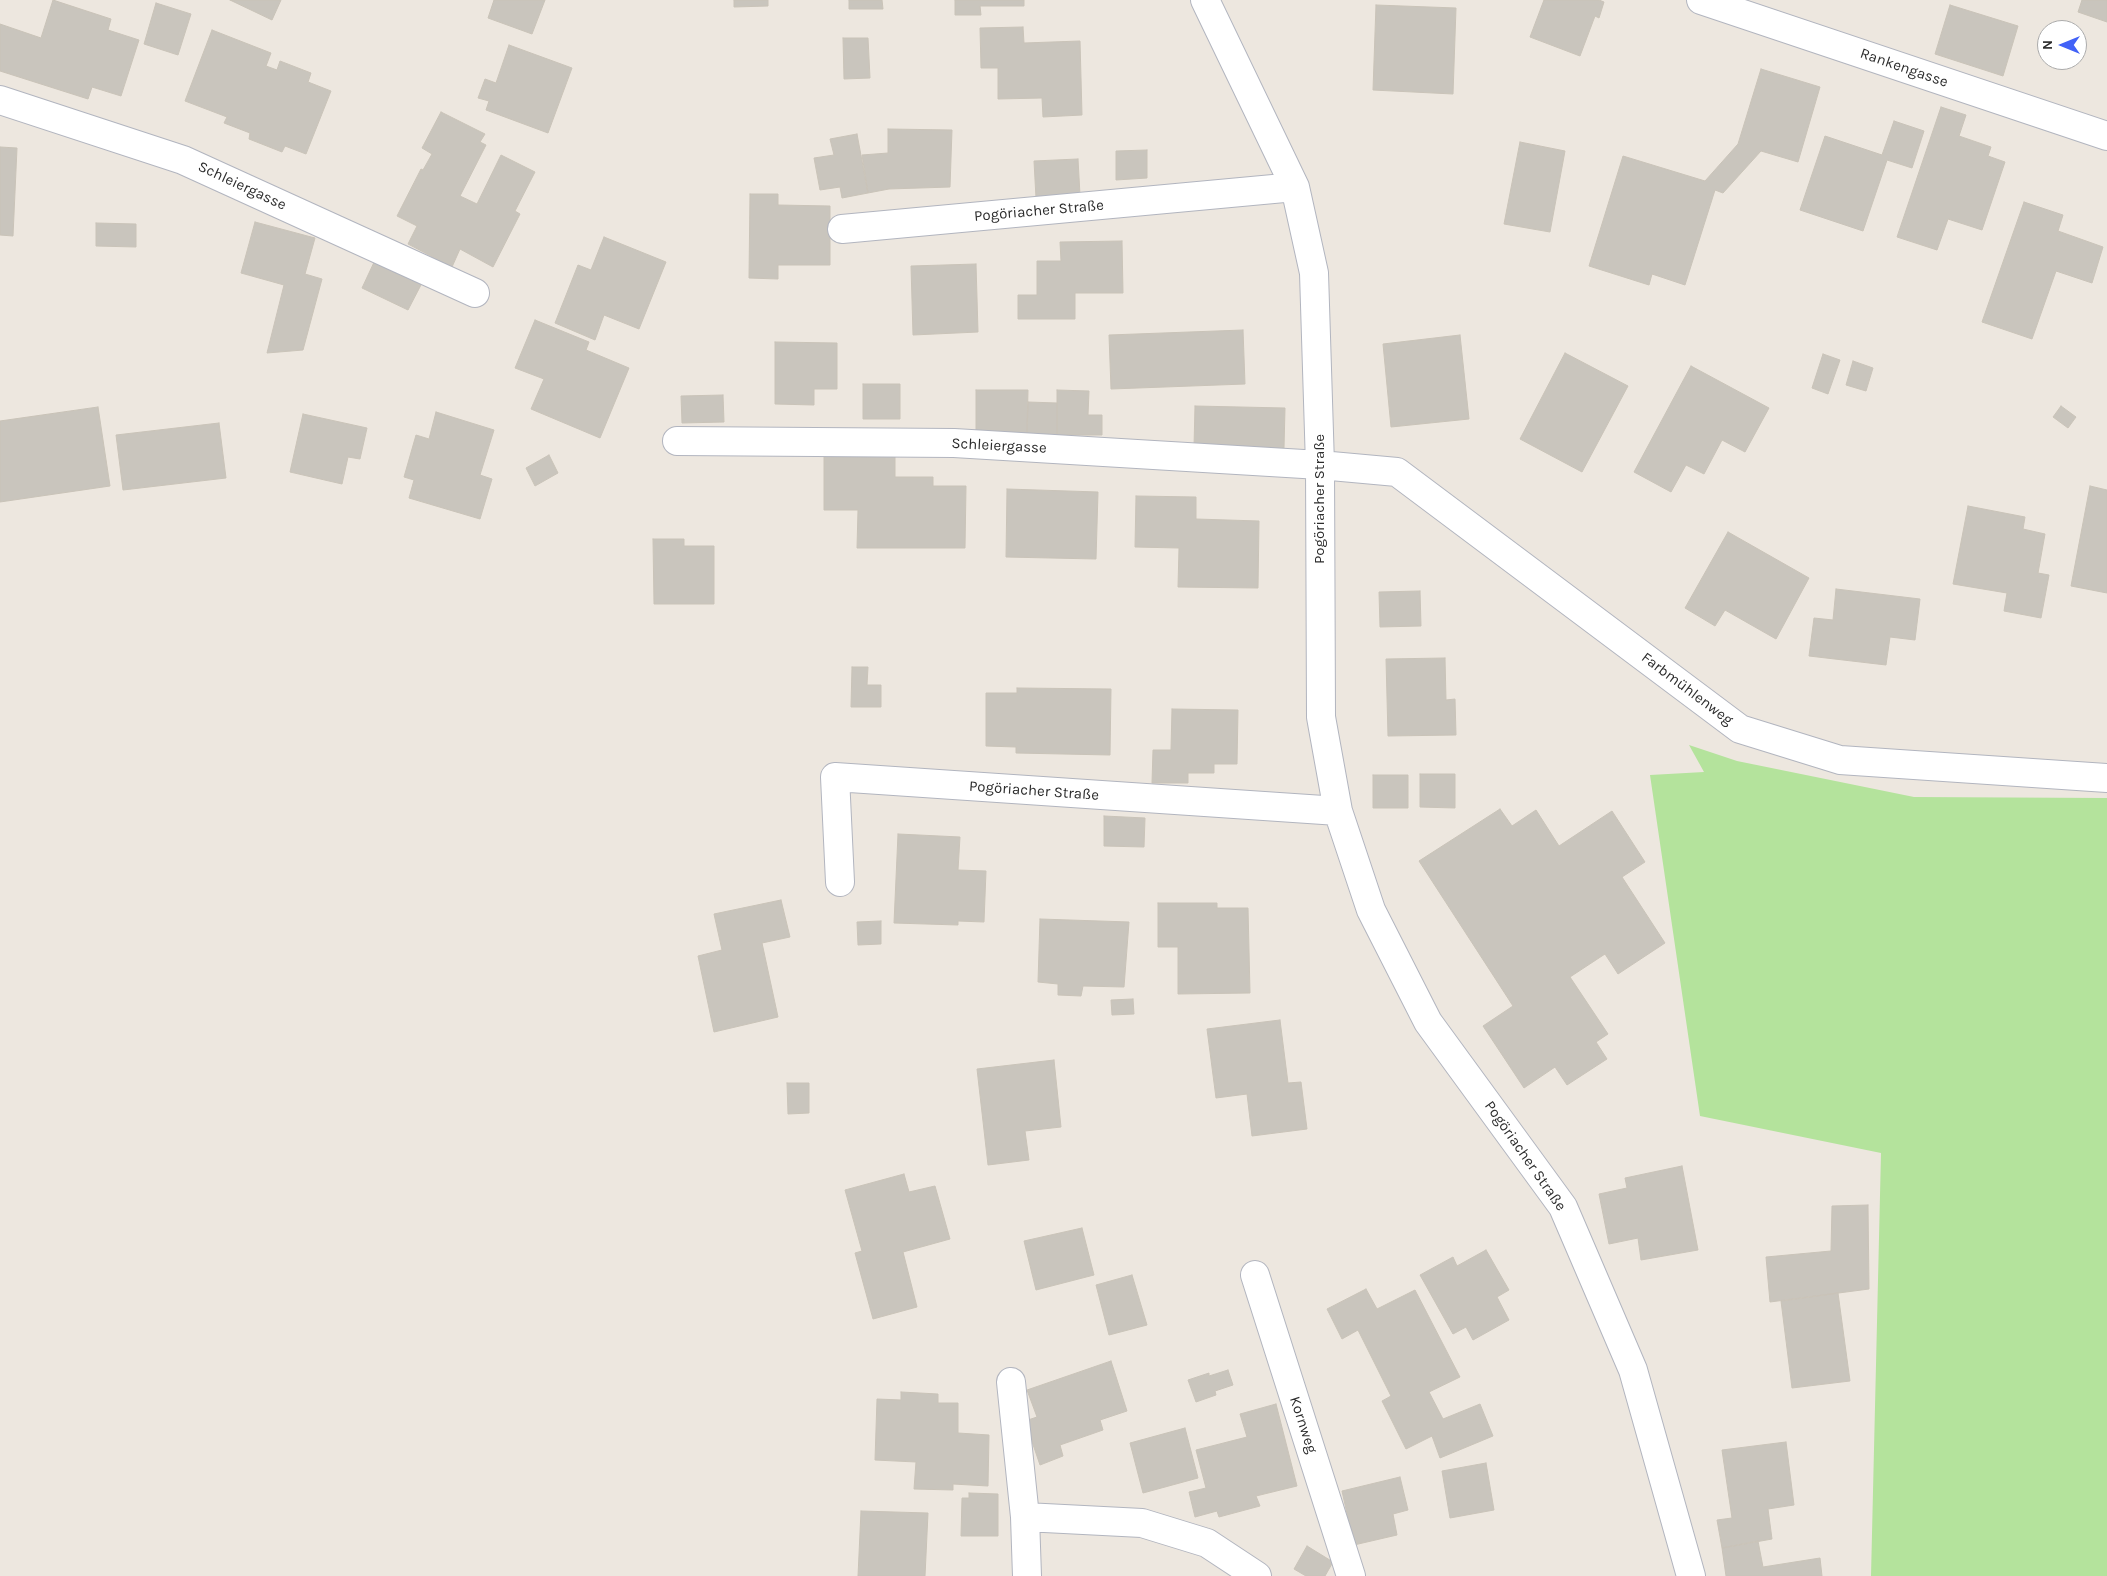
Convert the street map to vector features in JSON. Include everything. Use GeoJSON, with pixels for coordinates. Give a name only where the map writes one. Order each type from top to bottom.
{"type":"FeatureCollection","features":[{"type":"Feature","properties":{"kind":"street","name":"Pogöriacher Straße"},"geometry":{"type":"LineString","coordinates":[[1205,0],[1295,187],[1314,272],[1320,465],[1321,717],[1338,811],[1371,910],[1428,1022],[1563,1207],[1633,1370],[1691,1576]]}},
{"type":"Feature","properties":{"kind":"street","name":"Rankengasse"},"geometry":{"type":"LineString","coordinates":[[1701,0],[2107,136]]}},
{"type":"Feature","properties":{"kind":"street","name":"Schleiergasse"},"geometry":{"type":"LineString","coordinates":[[0,100],[183,160],[475,294]]}},
{"type":"Feature","properties":{"kind":"street","name":"Pogöriacher Straße"},"geometry":{"type":"LineString","coordinates":[[842,229],[1295,187]]}},
{"type":"Feature","properties":{"kind":"street","name":"Schleiergasse"},"geometry":{"type":"LineString","coordinates":[[677,441],[954,443],[1320,465]]}},
{"type":"Feature","properties":{"kind":"street","name":"Farbmühlenweg"},"geometry":{"type":"LineString","coordinates":[[1320,465],[1397,472],[1740,730],[1840,760],[2107,778]]}},
{"type":"Feature","properties":{"kind":"street","name":"Pogöriacher Straße"},"geometry":{"type":"LineString","coordinates":[[840,882],[836,777],[1338,811]]}},
{"type":"Feature","properties":{"kind":"street","name":"Kornweg"},"geometry":{"type":"LineString","coordinates":[[1255,1275],[1351,1576]]}},
{"type":"Feature","properties":{"kind":"street"},"geometry":{"type":"LineString","coordinates":[[1011,1382],[1026,1517],[1027,1576]]}},
{"type":"Feature","properties":{"kind":"street"},"geometry":{"type":"LineString","coordinates":[[1026,1517],[1142,1523],[1207,1543],[1257,1576]]}},
{"type":"Feature","properties":{"kind":"green space"},"geometry":{"type":"Polygon","coordinates":[[[1689,745],[1737,761],[1914,797],[2107,798],[2107,1576],[1871,1576],[1881,1153],[1700,1116],[1650,775],[1704,772],[1689,745]]]}},
{"type":"Feature","properties":{"kind":"building"},"geometry":{"type":"Polygon","coordinates":[[[53,0],[111,19],[108,30],[139,40],[121,96],[92,87],[88,99],[0,71],[0,24],[41,38],[53,0]]]}},
{"type":"Feature","properties":{"kind":"building"},"geometry":{"type":"Polygon","coordinates":[[[230,0],[281,0],[272,20],[230,0]]]}},
{"type":"Feature","properties":{"kind":"building"},"geometry":{"type":"Polygon","coordinates":[[[494,0],[545,0],[532,34],[488,18],[494,0]]]}},
{"type":"Feature","properties":{"kind":"building"},"geometry":{"type":"Polygon","coordinates":[[[734,0],[768,0],[768,6],[734,7],[734,0]]]}},
{"type":"Feature","properties":{"kind":"building"},"geometry":{"type":"Polygon","coordinates":[[[849,0],[882,0],[883,9],[849,9],[849,0]]]}},
{"type":"Feature","properties":{"kind":"building"},"geometry":{"type":"Polygon","coordinates":[[[955,0],[1024,0],[1024,6],[980,6],[981,15],[955,15],[955,0]]]}},
{"type":"Feature","properties":{"kind":"building"},"geometry":{"type":"Polygon","coordinates":[[[1544,0],[1599,0],[1604,2],[1599,18],[1595,16],[1580,56],[1530,37],[1544,0]]]}},
{"type":"Feature","properties":{"kind":"building"},"geometry":{"type":"Polygon","coordinates":[[[2082,0],[2107,0],[2107,22],[2078,12],[2082,0]]]}},
{"type":"Feature","properties":{"kind":"building"},"geometry":{"type":"Polygon","coordinates":[[[156,3],[191,14],[178,55],[144,44],[156,3]]]}},
{"type":"Feature","properties":{"kind":"building"},"geometry":{"type":"Polygon","coordinates":[[[1376,5],[1456,8],[1453,94],[1373,90],[1376,5]]]}},
{"type":"Feature","properties":{"kind":"building"},"geometry":{"type":"Polygon","coordinates":[[[1950,5],[2018,26],[2003,76],[1935,54],[1950,5]]]}},
{"type":"Feature","properties":{"kind":"building"},"geometry":{"type":"Polygon","coordinates":[[[1023,27],[1024,43],[1080,41],[1082,115],[1043,117],[1042,98],[998,99],[998,68],[981,68],[980,28],[1023,27]]]}},
{"type":"Feature","properties":{"kind":"building"},"geometry":{"type":"Polygon","coordinates":[[[212,30],[271,53],[266,66],[277,70],[280,61],[311,73],[308,82],[331,91],[306,154],[285,146],[282,152],[249,139],[250,133],[224,123],[227,117],[185,101],[212,30]]]}},
{"type":"Feature","properties":{"kind":"building"},"geometry":{"type":"Polygon","coordinates":[[[843,38],[868,38],[870,78],[844,79],[843,38]]]}},
{"type":"Feature","properties":{"kind":"building"},"geometry":{"type":"Polygon","coordinates":[[[509,45],[572,68],[548,133],[486,110],[489,101],[478,98],[485,79],[496,83],[509,45]]]}},
{"type":"Feature","properties":{"kind":"building"},"geometry":{"type":"Polygon","coordinates":[[[1761,69],[1820,87],[1798,162],[1761,151],[1723,193],[1715,190],[1685,285],[1652,274],[1649,285],[1589,266],[1623,156],[1705,181],[1738,144],[1761,69]]]}},
{"type":"Feature","properties":{"kind":"building"},"geometry":{"type":"Polygon","coordinates":[[[1941,107],[1966,115],[1959,136],[1991,147],[1988,156],[2005,162],[1982,230],[1948,219],[1937,250],[1897,237],[1941,107]]]}},
{"type":"Feature","properties":{"kind":"building"},"geometry":{"type":"Polygon","coordinates":[[[441,112],[485,134],[480,142],[486,145],[460,196],[477,204],[501,155],[535,172],[515,211],[520,214],[493,267],[460,249],[452,267],[408,244],[417,226],[397,216],[421,169],[423,170],[432,154],[422,148],[441,112]]]}},
{"type":"Feature","properties":{"kind":"building"},"geometry":{"type":"Polygon","coordinates":[[[1894,121],[1924,131],[1912,168],[1887,160],[1863,231],[1800,210],[1825,136],[1882,155],[1894,121]]]}},
{"type":"Feature","properties":{"kind":"building"},"geometry":{"type":"Polygon","coordinates":[[[888,129],[952,130],[950,187],[889,189],[868,193],[862,155],[888,153],[888,129]]]}},
{"type":"Feature","properties":{"kind":"building"},"geometry":{"type":"Polygon","coordinates":[[[857,134],[868,193],[842,198],[840,187],[820,190],[814,158],[834,155],[830,139],[857,134]]]}},
{"type":"Feature","properties":{"kind":"building"},"geometry":{"type":"Polygon","coordinates":[[[1520,142],[1565,151],[1550,232],[1504,224],[1520,142]]]}},
{"type":"Feature","properties":{"kind":"building"},"geometry":{"type":"Polygon","coordinates":[[[0,147],[17,148],[13,236],[0,235],[0,147]]]}},
{"type":"Feature","properties":{"kind":"building"},"geometry":{"type":"Polygon","coordinates":[[[1147,150],[1147,178],[1116,180],[1116,151],[1147,150]]]}},
{"type":"Feature","properties":{"kind":"building"},"geometry":{"type":"Polygon","coordinates":[[[1078,159],[1080,195],[1036,198],[1034,161],[1078,159]]]}},
{"type":"Feature","properties":{"kind":"building"},"geometry":{"type":"Polygon","coordinates":[[[750,194],[778,194],[778,205],[830,206],[830,265],[778,265],[778,279],[749,278],[750,194]]]}},
{"type":"Feature","properties":{"kind":"building"},"geometry":{"type":"Polygon","coordinates":[[[2024,202],[2063,215],[2058,231],[2103,247],[2092,283],[2056,271],[2032,339],[1982,322],[2024,202]]]}},
{"type":"Feature","properties":{"kind":"building"},"geometry":{"type":"Polygon","coordinates":[[[255,222],[315,238],[305,274],[322,279],[303,350],[267,353],[284,285],[241,273],[255,222]]]}},
{"type":"Feature","properties":{"kind":"building"},"geometry":{"type":"Polygon","coordinates":[[[96,223],[136,224],[136,247],[96,246],[96,223]]]}},
{"type":"Feature","properties":{"kind":"building"},"geometry":{"type":"Polygon","coordinates":[[[604,237],[666,262],[639,329],[604,315],[595,340],[555,323],[578,265],[591,270],[604,237]]]}},
{"type":"Feature","properties":{"kind":"building"},"geometry":{"type":"Polygon","coordinates":[[[1122,241],[1123,293],[1075,293],[1075,319],[1018,319],[1018,295],[1037,295],[1037,261],[1061,261],[1060,242],[1122,241]]]}},
{"type":"Feature","properties":{"kind":"building"},"geometry":{"type":"Polygon","coordinates":[[[376,258],[423,281],[408,310],[362,288],[376,258]]]}},
{"type":"Feature","properties":{"kind":"building"},"geometry":{"type":"Polygon","coordinates":[[[976,264],[978,332],[913,335],[911,266],[976,264]]]}},
{"type":"Feature","properties":{"kind":"building"},"geometry":{"type":"Polygon","coordinates":[[[535,320],[589,342],[586,350],[629,368],[600,438],[531,409],[544,379],[515,368],[535,320]]]}},
{"type":"Feature","properties":{"kind":"building"},"geometry":{"type":"Polygon","coordinates":[[[1243,330],[1245,384],[1111,389],[1109,335],[1243,330]]]}},
{"type":"Feature","properties":{"kind":"building"},"geometry":{"type":"Polygon","coordinates":[[[1460,335],[1469,419],[1391,427],[1383,344],[1460,335]]]}},
{"type":"Feature","properties":{"kind":"building"},"geometry":{"type":"Polygon","coordinates":[[[775,342],[837,343],[837,389],[814,389],[814,405],[775,404],[775,342]]]}},
{"type":"Feature","properties":{"kind":"building"},"geometry":{"type":"Polygon","coordinates":[[[1565,353],[1628,386],[1582,472],[1520,439],[1565,353]]]}},
{"type":"Feature","properties":{"kind":"building"},"geometry":{"type":"Polygon","coordinates":[[[1823,354],[1840,360],[1828,394],[1812,388],[1823,354]]]}},
{"type":"Feature","properties":{"kind":"building"},"geometry":{"type":"Polygon","coordinates":[[[1853,361],[1873,368],[1866,391],[1846,385],[1853,361]]]}},
{"type":"Feature","properties":{"kind":"building"},"geometry":{"type":"Polygon","coordinates":[[[1691,366],[1769,408],[1745,452],[1722,440],[1704,474],[1686,465],[1671,492],[1634,472],[1691,366]]]}},
{"type":"Feature","properties":{"kind":"building"},"geometry":{"type":"Polygon","coordinates":[[[863,384],[900,384],[900,419],[863,419],[863,384]]]}},
{"type":"Feature","properties":{"kind":"building"},"geometry":{"type":"Polygon","coordinates":[[[976,390],[1028,390],[1027,434],[976,433],[976,390]]]}},
{"type":"Feature","properties":{"kind":"building"},"geometry":{"type":"Polygon","coordinates":[[[1057,390],[1089,391],[1088,415],[1102,415],[1102,435],[1057,435],[1057,390]]]}},
{"type":"Feature","properties":{"kind":"building"},"geometry":{"type":"Polygon","coordinates":[[[723,395],[724,422],[682,423],[681,396],[723,395]]]}},
{"type":"Feature","properties":{"kind":"building"},"geometry":{"type":"Polygon","coordinates":[[[1028,402],[1057,403],[1057,435],[1027,434],[1028,402]]]}},
{"type":"Feature","properties":{"kind":"building"},"geometry":{"type":"Polygon","coordinates":[[[1195,406],[1285,408],[1284,448],[1194,447],[1195,406]]]}},
{"type":"Feature","properties":{"kind":"building"},"geometry":{"type":"Polygon","coordinates":[[[2061,406],[2076,417],[2068,428],[2053,417],[2061,406]]]}},
{"type":"Feature","properties":{"kind":"building"},"geometry":{"type":"Polygon","coordinates":[[[98,407],[110,486],[0,502],[0,421],[98,407]]]}},
{"type":"Feature","properties":{"kind":"building"},"geometry":{"type":"Polygon","coordinates":[[[436,412],[494,430],[480,475],[492,479],[480,519],[409,498],[414,480],[404,477],[416,435],[429,439],[436,412]]]}},
{"type":"Feature","properties":{"kind":"building"},"geometry":{"type":"Polygon","coordinates":[[[303,414],[367,428],[360,459],[348,457],[342,484],[290,472],[303,414]]]}},
{"type":"Feature","properties":{"kind":"building"},"geometry":{"type":"Polygon","coordinates":[[[219,423],[226,478],[123,490],[116,435],[219,423]]]}},
{"type":"Feature","properties":{"kind":"building"},"geometry":{"type":"Polygon","coordinates":[[[824,453],[895,453],[895,477],[933,477],[933,486],[966,486],[965,548],[857,548],[858,510],[824,510],[824,453]]]}},
{"type":"Feature","properties":{"kind":"building"},"geometry":{"type":"Polygon","coordinates":[[[549,455],[558,473],[535,486],[526,468],[549,455]]]}},
{"type":"Feature","properties":{"kind":"building"},"geometry":{"type":"Polygon","coordinates":[[[2090,486],[2107,490],[2107,593],[2071,586],[2090,486]]]}},
{"type":"Feature","properties":{"kind":"building"},"geometry":{"type":"Polygon","coordinates":[[[1007,489],[1098,492],[1096,559],[1006,557],[1007,489]]]}},
{"type":"Feature","properties":{"kind":"building"},"geometry":{"type":"Polygon","coordinates":[[[1136,496],[1196,497],[1196,519],[1259,521],[1258,588],[1178,587],[1179,548],[1135,547],[1136,496]]]}},
{"type":"Feature","properties":{"kind":"building"},"geometry":{"type":"Polygon","coordinates":[[[1968,506],[2025,517],[2023,529],[2045,534],[2038,573],[2049,575],[2041,618],[2004,611],[2007,593],[1953,584],[1968,506]]]}},
{"type":"Feature","properties":{"kind":"building"},"geometry":{"type":"Polygon","coordinates":[[[1728,532],[1809,578],[1776,639],[1725,610],[1715,626],[1685,608],[1728,532]]]}},
{"type":"Feature","properties":{"kind":"building"},"geometry":{"type":"Polygon","coordinates":[[[653,539],[684,539],[684,546],[714,546],[714,604],[654,604],[653,539]]]}},
{"type":"Feature","properties":{"kind":"building"},"geometry":{"type":"Polygon","coordinates":[[[1836,589],[1920,599],[1915,640],[1890,637],[1886,665],[1809,656],[1814,618],[1833,620],[1836,589]]]}},
{"type":"Feature","properties":{"kind":"building"},"geometry":{"type":"Polygon","coordinates":[[[1420,591],[1421,626],[1380,627],[1379,592],[1420,591]]]}},
{"type":"Feature","properties":{"kind":"building"},"geometry":{"type":"Polygon","coordinates":[[[1445,658],[1446,700],[1455,699],[1456,735],[1388,736],[1386,659],[1445,658]]]}},
{"type":"Feature","properties":{"kind":"building"},"geometry":{"type":"Polygon","coordinates":[[[852,667],[868,667],[867,685],[881,685],[881,707],[851,707],[852,667]]]}},
{"type":"Feature","properties":{"kind":"building"},"geometry":{"type":"Polygon","coordinates":[[[1017,688],[1111,689],[1110,755],[1016,753],[1016,747],[986,746],[986,693],[1017,693],[1017,688]]]}},
{"type":"Feature","properties":{"kind":"building"},"geometry":{"type":"Polygon","coordinates":[[[1172,709],[1238,710],[1237,764],[1214,764],[1214,773],[1188,773],[1188,783],[1152,783],[1153,750],[1171,750],[1172,709]]]}},
{"type":"Feature","properties":{"kind":"building"},"geometry":{"type":"Polygon","coordinates":[[[1420,774],[1455,774],[1455,808],[1420,807],[1420,774]]]}},
{"type":"Feature","properties":{"kind":"building"},"geometry":{"type":"Polygon","coordinates":[[[1373,775],[1408,775],[1408,808],[1373,808],[1373,775]]]}},
{"type":"Feature","properties":{"kind":"building"},"geometry":{"type":"Polygon","coordinates":[[[1500,809],[1512,826],[1536,810],[1559,846],[1612,811],[1645,862],[1622,877],[1665,943],[1618,974],[1605,954],[1570,977],[1608,1034],[1596,1042],[1607,1059],[1567,1085],[1555,1067],[1524,1088],[1483,1026],[1513,1006],[1419,861],[1500,809]]]}},
{"type":"Feature","properties":{"kind":"building"},"geometry":{"type":"Polygon","coordinates":[[[1104,816],[1145,818],[1144,847],[1104,846],[1104,816]]]}},
{"type":"Feature","properties":{"kind":"building"},"geometry":{"type":"Polygon","coordinates":[[[898,834],[960,837],[958,870],[986,871],[984,922],[958,921],[958,925],[894,923],[898,834]]]}},
{"type":"Feature","properties":{"kind":"building"},"geometry":{"type":"Polygon","coordinates":[[[781,900],[790,937],[762,943],[778,1017],[714,1032],[698,956],[722,950],[714,914],[781,900]]]}},
{"type":"Feature","properties":{"kind":"building"},"geometry":{"type":"Polygon","coordinates":[[[1158,903],[1217,903],[1217,908],[1248,908],[1250,993],[1178,994],[1178,947],[1158,947],[1158,903]]]}},
{"type":"Feature","properties":{"kind":"building"},"geometry":{"type":"Polygon","coordinates":[[[1040,919],[1129,922],[1124,987],[1083,986],[1081,996],[1058,995],[1058,984],[1038,982],[1040,919]]]}},
{"type":"Feature","properties":{"kind":"building"},"geometry":{"type":"Polygon","coordinates":[[[881,921],[881,944],[858,945],[857,922],[881,921]]]}},
{"type":"Feature","properties":{"kind":"building"},"geometry":{"type":"Polygon","coordinates":[[[1133,999],[1134,1014],[1112,1015],[1111,1000],[1133,999]]]}},
{"type":"Feature","properties":{"kind":"building"},"geometry":{"type":"Polygon","coordinates":[[[1280,1020],[1288,1083],[1301,1082],[1307,1129],[1252,1136],[1247,1094],[1216,1098],[1207,1029],[1280,1020]]]}},
{"type":"Feature","properties":{"kind":"building"},"geometry":{"type":"Polygon","coordinates":[[[1054,1060],[1061,1127],[1025,1131],[1029,1160],[988,1165],[977,1069],[1054,1060]]]}},
{"type":"Feature","properties":{"kind":"building"},"geometry":{"type":"Polygon","coordinates":[[[787,1083],[809,1083],[809,1113],[788,1114],[787,1083]]]}},
{"type":"Feature","properties":{"kind":"building"},"geometry":{"type":"Polygon","coordinates":[[[1682,1166],[1698,1250],[1641,1260],[1638,1238],[1609,1244],[1599,1194],[1627,1188],[1625,1178],[1682,1166]]]}},
{"type":"Feature","properties":{"kind":"building"},"geometry":{"type":"Polygon","coordinates":[[[904,1174],[909,1192],[935,1186],[950,1239],[903,1252],[917,1307],[873,1319],[855,1253],[862,1251],[845,1190],[904,1174]]]}},
{"type":"Feature","properties":{"kind":"building"},"geometry":{"type":"Polygon","coordinates":[[[1868,1205],[1869,1289],[1770,1302],[1766,1257],[1831,1251],[1832,1206],[1868,1205]]]}},
{"type":"Feature","properties":{"kind":"building"},"geometry":{"type":"Polygon","coordinates":[[[1082,1228],[1094,1275],[1036,1290],[1024,1241],[1082,1228]]]}},
{"type":"Feature","properties":{"kind":"building"},"geometry":{"type":"Polygon","coordinates":[[[1486,1250],[1509,1290],[1497,1297],[1509,1320],[1473,1340],[1466,1327],[1453,1334],[1420,1275],[1453,1257],[1457,1266],[1486,1250]]]}},
{"type":"Feature","properties":{"kind":"building"},"geometry":{"type":"Polygon","coordinates":[[[1132,1275],[1147,1325],[1109,1335],[1096,1285],[1132,1275]]]}},
{"type":"Feature","properties":{"kind":"building"},"geometry":{"type":"Polygon","coordinates":[[[1366,1289],[1377,1309],[1415,1290],[1460,1377],[1429,1392],[1443,1419],[1480,1404],[1493,1436],[1440,1458],[1432,1436],[1406,1449],[1382,1401],[1391,1396],[1358,1330],[1342,1339],[1327,1309],[1366,1289]]]}},
{"type":"Feature","properties":{"kind":"building"},"geometry":{"type":"Polygon","coordinates":[[[1838,1293],[1850,1381],[1792,1388],[1781,1301],[1838,1293]]]}},
{"type":"Feature","properties":{"kind":"building"},"geometry":{"type":"Polygon","coordinates":[[[1111,1361],[1127,1411],[1100,1420],[1103,1430],[1060,1445],[1063,1456],[1040,1465],[1025,1421],[1037,1417],[1027,1390],[1111,1361]]]}},
{"type":"Feature","properties":{"kind":"building"},"geometry":{"type":"Polygon","coordinates":[[[1228,1370],[1233,1385],[1215,1391],[1216,1395],[1196,1402],[1188,1380],[1209,1373],[1209,1376],[1228,1370]]]}},
{"type":"Feature","properties":{"kind":"building"},"geometry":{"type":"Polygon","coordinates":[[[901,1392],[938,1394],[938,1403],[958,1403],[958,1433],[989,1435],[988,1486],[953,1484],[953,1490],[914,1489],[916,1462],[875,1460],[877,1399],[901,1400],[901,1392]]]}},
{"type":"Feature","properties":{"kind":"building"},"geometry":{"type":"Polygon","coordinates":[[[1276,1404],[1297,1486],[1256,1496],[1260,1506],[1219,1517],[1217,1511],[1195,1517],[1189,1492],[1206,1488],[1196,1450],[1247,1437],[1240,1414],[1276,1404]]]}},
{"type":"Feature","properties":{"kind":"building"},"geometry":{"type":"Polygon","coordinates":[[[1185,1428],[1198,1478],[1143,1493],[1130,1443],[1185,1428]]]}},
{"type":"Feature","properties":{"kind":"building"},"geometry":{"type":"Polygon","coordinates":[[[1786,1442],[1794,1505],[1768,1509],[1772,1539],[1722,1548],[1717,1520],[1732,1518],[1722,1450],[1786,1442]]]}},
{"type":"Feature","properties":{"kind":"building"},"geometry":{"type":"Polygon","coordinates":[[[1486,1463],[1494,1510],[1450,1518],[1442,1471],[1486,1463]]]}},
{"type":"Feature","properties":{"kind":"building"},"geometry":{"type":"Polygon","coordinates":[[[1400,1477],[1408,1510],[1393,1514],[1397,1535],[1354,1545],[1342,1491],[1400,1477]]]}},
{"type":"Feature","properties":{"kind":"building"},"geometry":{"type":"Polygon","coordinates":[[[969,1493],[998,1494],[998,1536],[961,1536],[962,1498],[969,1498],[969,1493]]]}},
{"type":"Feature","properties":{"kind":"building"},"geometry":{"type":"Polygon","coordinates":[[[861,1511],[928,1513],[925,1576],[858,1576],[861,1511]]]}},
{"type":"Feature","properties":{"kind":"building"},"geometry":{"type":"Polygon","coordinates":[[[1758,1541],[1763,1567],[1820,1558],[1822,1576],[1726,1576],[1722,1548],[1758,1541]]]}},
{"type":"Feature","properties":{"kind":"building"},"geometry":{"type":"Polygon","coordinates":[[[1307,1546],[1333,1562],[1325,1576],[1306,1576],[1294,1569],[1307,1546]]]}}]}
